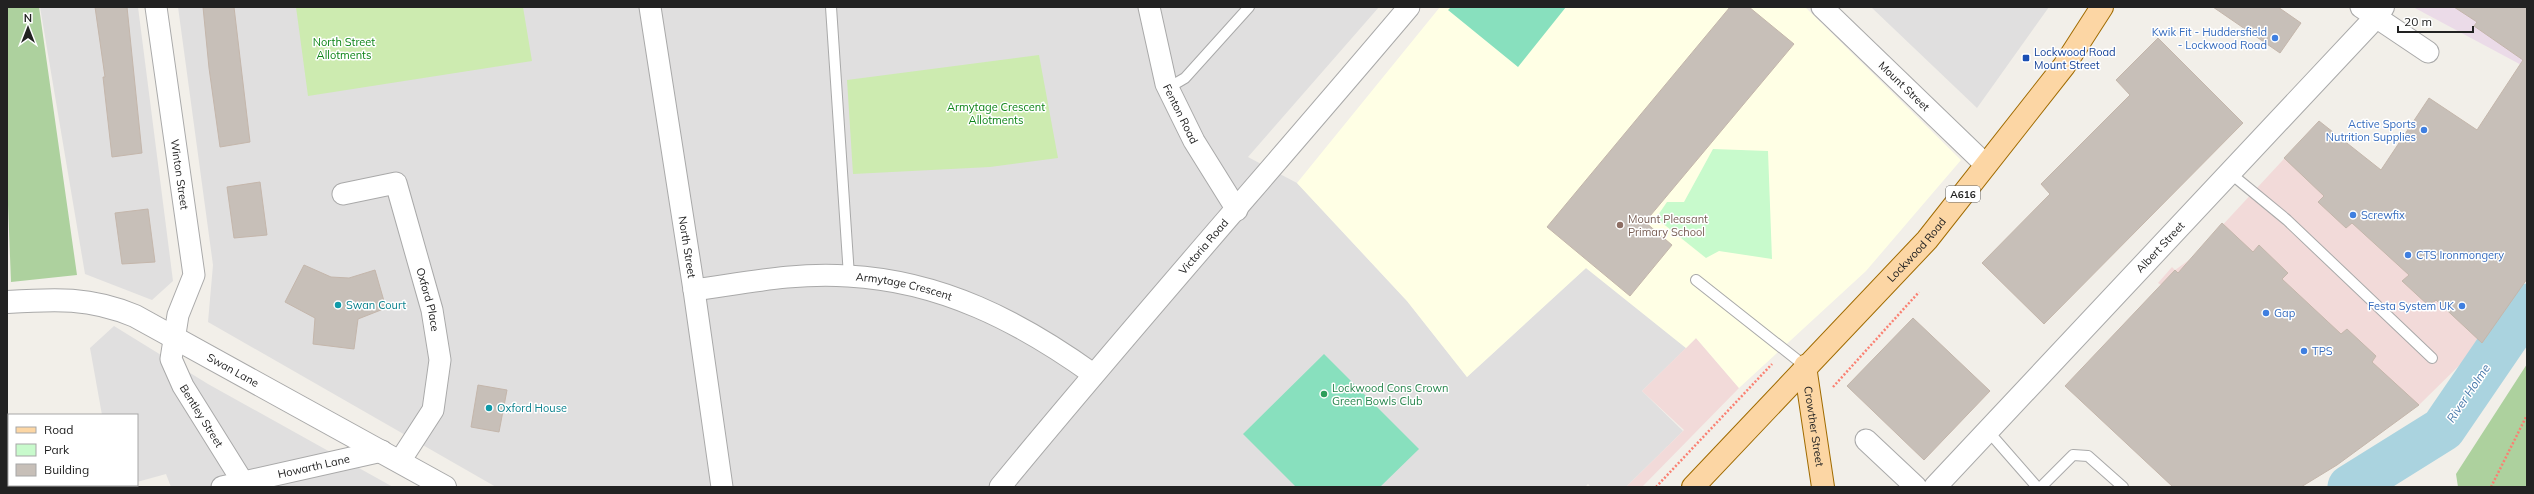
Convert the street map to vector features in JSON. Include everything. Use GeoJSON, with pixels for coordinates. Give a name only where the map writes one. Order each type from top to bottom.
{"type":"FeatureCollection","features":[{"type":"Feature","properties":{"kind":"main road","name":"Lockwood Road"},"geometry":{"type":"LineString","coordinates":[[1693,487],[1805,366],[1927,240],[2064,66],[2102,7]]}},
{"type":"Feature","properties":{"kind":"main road","name":"Crowther Street"},"geometry":{"type":"LineString","coordinates":[[1805,366],[1823,487]]}},
{"type":"Feature","properties":{"kind":"street","name":"Winton Street"},"geometry":{"type":"LineString","coordinates":[[156,7],[194,275],[178,316],[176,340]]}},
{"type":"Feature","properties":{"kind":"street","name":"North Street"},"geometry":{"type":"LineString","coordinates":[[650,7],[694,290],[722,487]]}},
{"type":"Feature","properties":{"kind":"street","name":"Fenton Road"},"geometry":{"type":"LineString","coordinates":[[1149,7],[1153,31],[1168,88],[1194,141],[1237,210]]}},
{"type":"Feature","properties":{"kind":"street","name":"Victoria Road"},"geometry":{"type":"LineString","coordinates":[[1000,487],[1093,374],[1237,210],[1408,7]]}},
{"type":"Feature","properties":{"kind":"street","name":"Mount Street"},"geometry":{"type":"LineString","coordinates":[[1822,7],[1986,165]]}},
{"type":"Feature","properties":{"kind":"street"},"geometry":{"type":"LineString","coordinates":[[2374,10],[2428,52]]}},
{"type":"Feature","properties":{"kind":"street","name":"Albert Street"},"geometry":{"type":"LineString","coordinates":[[1935,487],[2230,173],[2374,10]]}},
{"type":"Feature","properties":{"kind":"street","name":"Oxford Place"},"geometry":{"type":"LineString","coordinates":[[343,194],[396,183],[432,310],[440,360],[433,410],[391,456]]}},
{"type":"Feature","properties":{"kind":"street","name":"Armytage Crescent"},"geometry":{"type":"LineString","coordinates":[[694,290],[806,276],[849,276],[911,284],[950,295],[993,312],[1072,359],[1093,374]]}},
{"type":"Feature","properties":{"kind":"street","name":"Swan Lane"},"geometry":{"type":"LineString","coordinates":[[7,302],[79,300],[114,307],[135,316],[176,340],[236,370],[445,487]]}},
{"type":"Feature","properties":{"kind":"street","name":"Bentley Street"},"geometry":{"type":"LineString","coordinates":[[176,340],[171,359],[183,386],[245,484]]}},
{"type":"Feature","properties":{"kind":"street"},"geometry":{"type":"LineString","coordinates":[[1866,440],[1916,487]]}},
{"type":"Feature","properties":{"kind":"street","name":"Howarth Lane"},"geometry":{"type":"LineString","coordinates":[[222,487],[391,456]]}},
{"type":"Feature","properties":{"kind":"lane"},"geometry":{"type":"LineString","coordinates":[[831,7],[849,276]]}},
{"type":"Feature","properties":{"kind":"lane"},"geometry":{"type":"LineString","coordinates":[[1168,88],[1184,78],[1249,7]]}},
{"type":"Feature","properties":{"kind":"lane"},"geometry":{"type":"LineString","coordinates":[[2230,173],[2288,220],[2432,358]]}},
{"type":"Feature","properties":{"kind":"lane"},"geometry":{"type":"LineString","coordinates":[[1696,280],[1805,366]]}},
{"type":"Feature","properties":{"kind":"lane"},"geometry":{"type":"LineString","coordinates":[[1988,431],[2037,487]]}},
{"type":"Feature","properties":{"kind":"lane"},"geometry":{"type":"LineString","coordinates":[[2041,487],[2073,455],[2088,456],[2123,487]]}},
{"type":"Feature","properties":{"kind":"path"},"geometry":{"type":"LineString","coordinates":[[2491,487],[2527,415]]}},
{"type":"Feature","properties":{"kind":"shaded area"},"geometry":{"type":"Polygon","coordinates":[[[40,7],[138,7],[173,281],[152,300],[85,274],[40,7]]]}},
{"type":"Feature","properties":{"kind":"shaded area"},"geometry":{"type":"Polygon","coordinates":[[[178,7],[1379,7],[1248,157],[1297,183],[1407,301],[1467,377],[1586,268],[1686,348],[1642,391],[1683,431],[1626,487],[1591,487],[1588,484],[1585,487],[496,487],[208,322],[213,265],[178,7]]]}},
{"type":"Feature","properties":{"kind":"shaded area","name":"Mount Pleasant Primary School"},"geometry":{"type":"Polygon","coordinates":[[[1440,7],[1805,7],[1961,160],[1866,271],[1739,388],[1696,338],[1686,348],[1586,268],[1467,377],[1407,301],[1297,183],[1440,7]]]}},
{"type":"Feature","properties":{"kind":"shaded area"},"geometry":{"type":"Polygon","coordinates":[[[1871,7],[2049,7],[1977,108],[1871,7]]]}},
{"type":"Feature","properties":{"kind":"shaded area"},"geometry":{"type":"Polygon","coordinates":[[[2413,7],[2527,7],[2527,68],[2413,7]]]}},
{"type":"Feature","properties":{"kind":"shaded area"},"geometry":{"type":"Polygon","coordinates":[[[2319,121],[2482,343],[2419,405],[2188,301],[2158,283],[2172,267],[2175,270],[2192,258],[2319,121]]]}},
{"type":"Feature","properties":{"kind":"shaded area"},"geometry":{"type":"Polygon","coordinates":[[[114,326],[208,384],[393,487],[171,487],[166,474],[138,482],[138,414],[102,414],[90,348],[114,326]]]}},
{"type":"Feature","properties":{"kind":"shaded area"},"geometry":{"type":"Polygon","coordinates":[[[1696,338],[1739,388],[1642,487],[1626,487],[1684,430],[1642,391],[1696,338]]]}},
{"type":"Feature","properties":{"kind":"green space"},"geometry":{"type":"Polygon","coordinates":[[[7,7],[39,7],[77,275],[11,282],[7,179],[7,7]]]}},
{"type":"Feature","properties":{"kind":"green space","name":"North Street Allotments"},"geometry":{"type":"Polygon","coordinates":[[[296,7],[523,7],[532,61],[308,96],[296,7]]]}},
{"type":"Feature","properties":{"kind":"green space"},"geometry":{"type":"Polygon","coordinates":[[[1451,7],[1566,7],[1518,67],[1448,10],[1451,7]]]}},
{"type":"Feature","properties":{"kind":"green space","name":"Armytage Crescent Allotments"},"geometry":{"type":"Polygon","coordinates":[[[1039,55],[1058,158],[990,167],[853,174],[847,80],[1039,55]]]}},
{"type":"Feature","properties":{"kind":"green space"},"geometry":{"type":"Polygon","coordinates":[[[1713,149],[1768,151],[1772,259],[1719,251],[1706,258],[1656,218],[1667,202],[1684,202],[1713,149]]]}},
{"type":"Feature","properties":{"kind":"green space","name":"Lockwood Cons Crown Green Bowls Club"},"geometry":{"type":"Polygon","coordinates":[[[1324,354],[1419,449],[1380,487],[1296,487],[1243,434],[1324,354]]]}},
{"type":"Feature","properties":{"kind":"green space"},"geometry":{"type":"Polygon","coordinates":[[[2527,364],[2527,487],[2458,487],[2456,474],[2527,364]]]}},
{"type":"Feature","properties":{"kind":"building"},"geometry":{"type":"Polygon","coordinates":[[[95,7],[127,7],[142,153],[112,157],[103,77],[105,77],[95,7]]]}},
{"type":"Feature","properties":{"kind":"building"},"geometry":{"type":"Polygon","coordinates":[[[203,7],[234,7],[250,142],[220,147],[209,68],[203,7]]]}},
{"type":"Feature","properties":{"kind":"building"},"geometry":{"type":"Polygon","coordinates":[[[1730,7],[1749,7],[1794,44],[1645,222],[1672,245],[1630,296],[1547,227],[1730,7]]]}},
{"type":"Feature","properties":{"kind":"building","name":"Kwik Fit - Huddersfield - Lockwood Road"},"geometry":{"type":"Polygon","coordinates":[[[2213,7],[2278,7],[2301,23],[2280,53],[2213,7]]]}},
{"type":"Feature","properties":{"kind":"building"},"geometry":{"type":"Polygon","coordinates":[[[2454,7],[2527,7],[2527,279],[2482,343],[2436,300],[2429,306],[2402,281],[2409,275],[2352,223],[2346,228],[2318,202],[2324,196],[2284,158],[2319,121],[2381,170],[2429,98],[2477,130],[2523,60],[2474,26],[2477,22],[2454,7]]]}},
{"type":"Feature","properties":{"kind":"building"},"geometry":{"type":"Polygon","coordinates":[[[2158,38],[2243,123],[2044,324],[1982,263],[2050,194],[2041,184],[2130,95],[2116,80],[2158,38]]]}},
{"type":"Feature","properties":{"kind":"building"},"geometry":{"type":"Polygon","coordinates":[[[260,182],[267,235],[234,238],[227,187],[260,182]]]}},
{"type":"Feature","properties":{"kind":"building"},"geometry":{"type":"Polygon","coordinates":[[[148,209],[155,262],[122,264],[115,213],[148,209]]]}},
{"type":"Feature","properties":{"kind":"building"},"geometry":{"type":"Polygon","coordinates":[[[2222,223],[2253,252],[2259,245],[2288,273],[2282,279],[2341,334],[2347,329],[2376,356],[2372,362],[2419,405],[2337,465],[2301,487],[2173,487],[2065,386],[2175,270],[2178,273],[2222,223]]]}},
{"type":"Feature","properties":{"kind":"building","name":"Swan Court"},"geometry":{"type":"Polygon","coordinates":[[[304,265],[331,277],[349,278],[375,270],[386,308],[358,319],[354,349],[313,344],[315,318],[285,302],[304,265]]]}},
{"type":"Feature","properties":{"kind":"building"},"geometry":{"type":"Polygon","coordinates":[[[1913,318],[1990,391],[1924,460],[1847,386],[1913,318]]]}},
{"type":"Feature","properties":{"kind":"building","name":"Oxford House"},"geometry":{"type":"Polygon","coordinates":[[[478,385],[507,390],[499,432],[471,427],[478,385]]]}},
{"type":"Feature","properties":{"kind":"waterway","name":"River Holme"},"geometry":{"type":"LineString","coordinates":[[2350,487],[2443,429],[2527,306]]}},
{"type":"Feature","properties":{"kind":"place","name":"Kwik Fit - Huddersfield - Lockwood Road"},"geometry":{"type":"Point","coordinates":[2275,38]}},
{"type":"Feature","properties":{"kind":"place","name":"Lockwood Road Mount Street"},"geometry":{"type":"Point","coordinates":[2026,58]}},
{"type":"Feature","properties":{"kind":"place","name":"Active Sports Nutrition Supplies"},"geometry":{"type":"Point","coordinates":[2424,130]}},
{"type":"Feature","properties":{"kind":"place","name":"Screwfix"},"geometry":{"type":"Point","coordinates":[2353,215]}},
{"type":"Feature","properties":{"kind":"place","name":"Mount Pleasant Primary School"},"geometry":{"type":"Point","coordinates":[1620,225]}},
{"type":"Feature","properties":{"kind":"place","name":"CTS Ironmongery"},"geometry":{"type":"Point","coordinates":[2408,255]}},
{"type":"Feature","properties":{"kind":"place","name":"Swan Court"},"geometry":{"type":"Point","coordinates":[338,305]}},
{"type":"Feature","properties":{"kind":"place","name":"Festa System UK"},"geometry":{"type":"Point","coordinates":[2462,306]}},
{"type":"Feature","properties":{"kind":"place","name":"Gap"},"geometry":{"type":"Point","coordinates":[2266,313]}},
{"type":"Feature","properties":{"kind":"place","name":"TPS"},"geometry":{"type":"Point","coordinates":[2304,351]}},
{"type":"Feature","properties":{"kind":"place","name":"Lockwood Cons Crown Green Bowls Club"},"geometry":{"type":"Point","coordinates":[1324,394]}},
{"type":"Feature","properties":{"kind":"place","name":"Oxford House"},"geometry":{"type":"Point","coordinates":[489,408]}}]}
